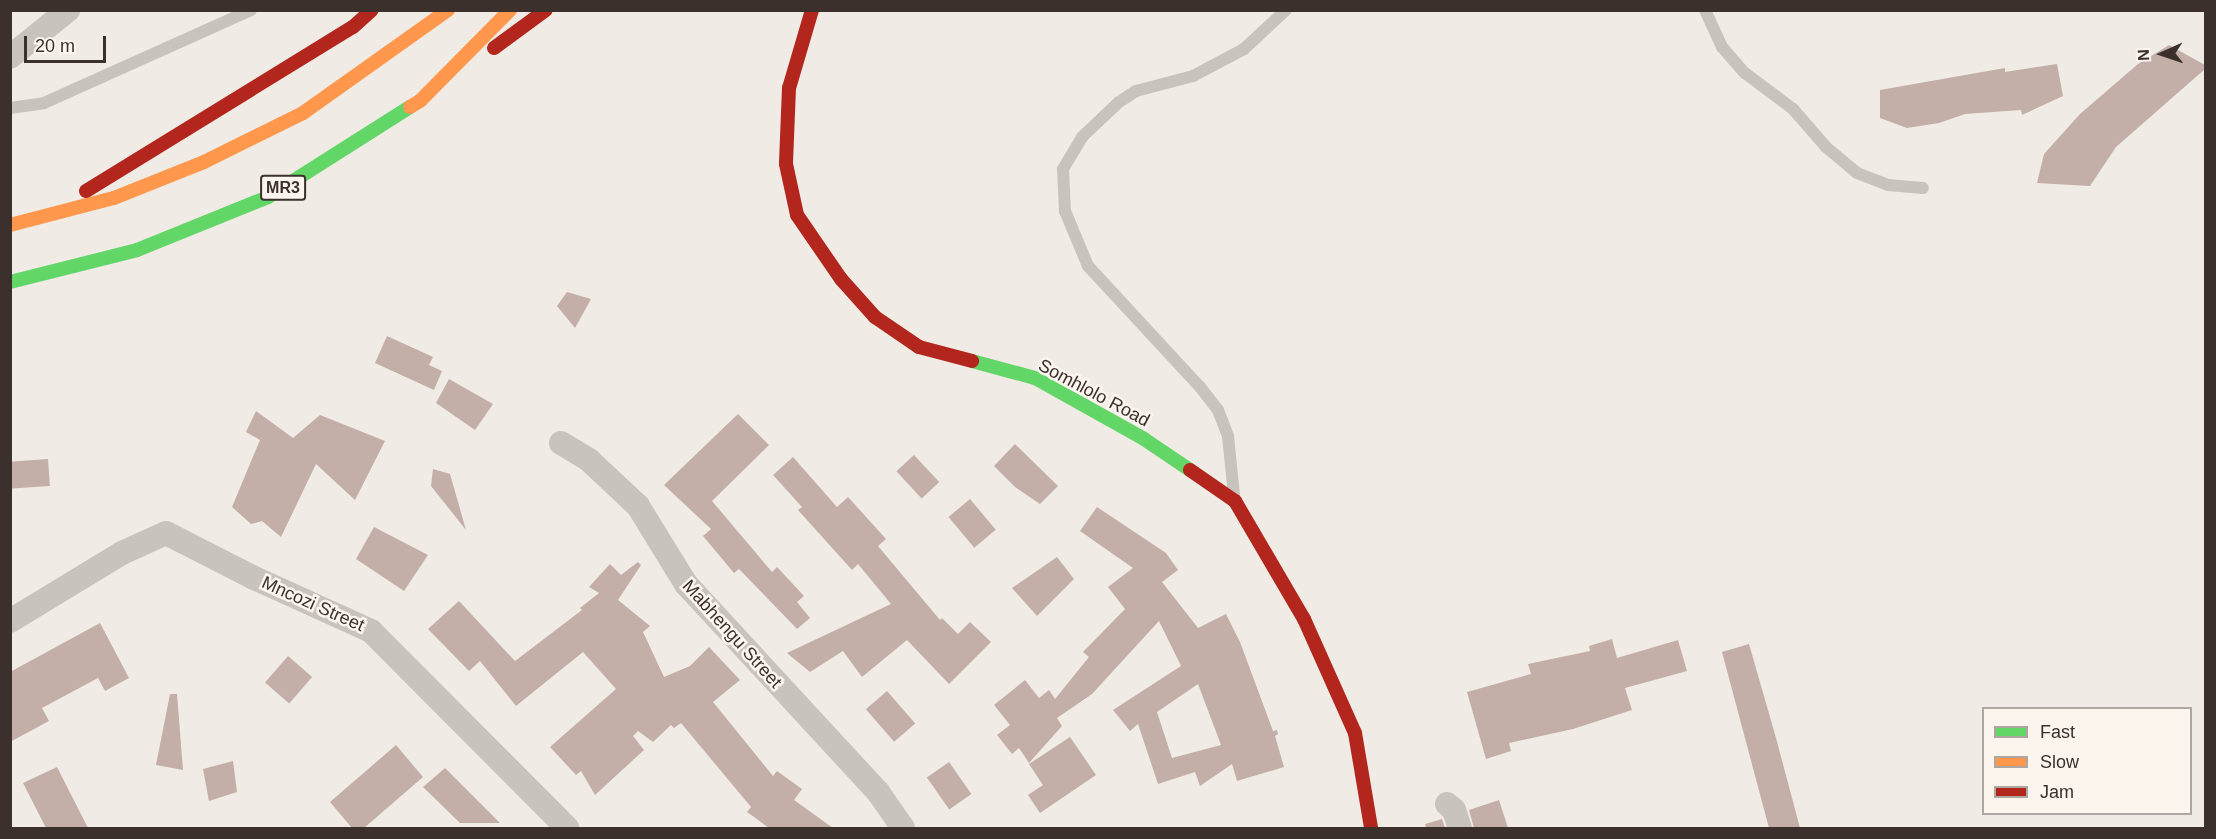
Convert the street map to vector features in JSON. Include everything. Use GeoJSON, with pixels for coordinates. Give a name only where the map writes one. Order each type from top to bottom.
{"type":"FeatureCollection","features":[{"type":"Feature","properties":{"kind":"main road"},"geometry":{"type":"LineString","coordinates":[[43,216],[158,149],[352,27],[372,10]]}},
{"type":"Feature","properties":{"kind":"main road"},"geometry":{"type":"LineString","coordinates":[[10,225],[114,198],[204,162],[303,113],[448,10]]}},
{"type":"Feature","properties":{"kind":"main road","name":"MR3"},"geometry":{"type":"LineString","coordinates":[[10,282],[137,250],[268,197],[420,101],[510,10]]}},
{"type":"Feature","properties":{"kind":"main road"},"geometry":{"type":"LineString","coordinates":[[420,101],[546,10]]}},
{"type":"Feature","properties":{"kind":"main road","name":"Somhlolo Road"},"geometry":{"type":"LineString","coordinates":[[812,10],[789,88],[786,164],[797,215],[841,279],[876,317],[919,347],[1035,378],[1144,440],[1235,501],[1304,619],[1355,733],[1371,828]]}},
{"type":"Feature","properties":{"kind":"street"},"geometry":{"type":"LineString","coordinates":[[10,57],[68,10]]}},
{"type":"Feature","properties":{"kind":"street","name":"Mabhengu Street"},"geometry":{"type":"LineString","coordinates":[[561,443],[589,460],[638,506],[686,584],[878,792],[903,828]]}},
{"type":"Feature","properties":{"kind":"street","name":"Mncozi Street"},"geometry":{"type":"LineString","coordinates":[[10,621],[122,553],[166,533],[252,577],[371,631],[567,828]]}},
{"type":"Feature","properties":{"kind":"street"},"geometry":{"type":"LineString","coordinates":[[1447,804],[1454,810],[1460,828]]}},
{"type":"Feature","properties":{"kind":"lane"},"geometry":{"type":"LineString","coordinates":[[10,108],[44,103],[251,10]]}},
{"type":"Feature","properties":{"kind":"lane"},"geometry":{"type":"LineString","coordinates":[[1235,501],[1228,436],[1218,411],[1200,387],[1089,266],[1065,211],[1063,169],[1082,137],[1119,102],[1136,91],[1193,76],[1244,49],[1286,10]]}},
{"type":"Feature","properties":{"kind":"lane"},"geometry":{"type":"LineString","coordinates":[[1705,10],[1722,47],[1745,73],[1793,109],[1826,147],[1857,173],[1888,185],[1923,188]]}},
{"type":"Feature","properties":{"kind":"building"},"geometry":{"type":"Polygon","coordinates":[[[2169,45],[2205,65],[2205,69],[2116,147],[2090,186],[2037,183],[2044,154],[2080,114],[2138,64],[2169,45]]]}},
{"type":"Feature","properties":{"kind":"building"},"geometry":{"type":"Polygon","coordinates":[[[2057,64],[2063,96],[2022,115],[2021,110],[1965,114],[1939,123],[1907,128],[1880,118],[1880,90],[2005,68],[2005,72],[2057,64]]]}},
{"type":"Feature","properties":{"kind":"building"},"geometry":{"type":"Polygon","coordinates":[[[567,292],[591,299],[575,328],[557,306],[567,292]]]}},
{"type":"Feature","properties":{"kind":"building"},"geometry":{"type":"Polygon","coordinates":[[[387,336],[433,357],[429,365],[442,371],[434,390],[375,363],[387,336]]]}},
{"type":"Feature","properties":{"kind":"building"},"geometry":{"type":"Polygon","coordinates":[[[449,379],[493,404],[475,430],[436,403],[449,379]]]}},
{"type":"Feature","properties":{"kind":"building"},"geometry":{"type":"Polygon","coordinates":[[[256,411],[293,438],[320,415],[385,441],[355,500],[316,464],[281,537],[262,521],[251,524],[232,507],[260,440],[246,432],[256,411]]]}},
{"type":"Feature","properties":{"kind":"building"},"geometry":{"type":"Polygon","coordinates":[[[738,414],[769,445],[712,501],[772,572],[777,567],[804,596],[797,602],[810,618],[797,629],[739,569],[734,573],[703,536],[711,529],[664,485],[738,414]]]}},
{"type":"Feature","properties":{"kind":"building"},"geometry":{"type":"Polygon","coordinates":[[[1015,444],[1058,486],[1040,504],[1015,487],[994,466],[1015,444]]]}},
{"type":"Feature","properties":{"kind":"building"},"geometry":{"type":"Polygon","coordinates":[[[914,455],[939,482],[922,498],[896,471],[914,455]]]}},
{"type":"Feature","properties":{"kind":"building"},"geometry":{"type":"Polygon","coordinates":[[[793,457],[837,507],[848,497],[886,539],[878,546],[940,620],[942,618],[958,634],[970,622],[991,642],[949,684],[907,640],[862,677],[843,651],[810,672],[787,653],[891,604],[858,564],[852,570],[798,510],[802,507],[773,475],[793,457]]]}},
{"type":"Feature","properties":{"kind":"building"},"geometry":{"type":"Polygon","coordinates":[[[48,459],[50,486],[12,489],[10,462],[48,459]]]}},
{"type":"Feature","properties":{"kind":"building"},"geometry":{"type":"Polygon","coordinates":[[[433,469],[450,474],[466,530],[431,486],[433,469]]]}},
{"type":"Feature","properties":{"kind":"building"},"geometry":{"type":"Polygon","coordinates":[[[970,499],[996,530],[974,548],[949,517],[970,499]]]}},
{"type":"Feature","properties":{"kind":"building"},"geometry":{"type":"Polygon","coordinates":[[[1097,507],[1166,553],[1178,570],[1162,582],[1198,628],[1226,614],[1240,642],[1273,731],[1277,730],[1278,734],[1275,736],[1284,767],[1237,781],[1232,764],[1200,786],[1195,772],[1158,784],[1138,724],[1130,731],[1113,710],[1181,666],[1159,621],[1092,694],[1057,718],[1062,726],[1029,763],[1019,748],[1012,754],[997,735],[1010,725],[994,705],[1025,680],[1039,698],[1049,690],[1055,699],[1089,657],[1083,652],[1125,609],[1108,587],[1133,568],[1080,531],[1097,507]],[[1198,684],[1157,712],[1172,758],[1221,745],[1198,684]]]}},
{"type":"Feature","properties":{"kind":"building"},"geometry":{"type":"Polygon","coordinates":[[[374,527],[428,555],[404,591],[356,559],[374,527]]]}},
{"type":"Feature","properties":{"kind":"building"},"geometry":{"type":"Polygon","coordinates":[[[1057,557],[1074,579],[1037,616],[1012,588],[1057,557]]]}},
{"type":"Feature","properties":{"kind":"building"},"geometry":{"type":"Polygon","coordinates":[[[638,562],[641,565],[618,600],[650,626],[643,632],[664,677],[690,666],[709,647],[740,680],[713,702],[773,776],[777,771],[802,789],[794,800],[833,828],[769,828],[747,812],[751,807],[681,723],[674,728],[671,725],[653,742],[638,731],[633,736],[644,750],[595,795],[581,771],[576,775],[550,747],[616,689],[583,652],[516,706],[480,661],[469,671],[428,629],[459,601],[515,661],[582,610],[580,608],[599,593],[589,587],[610,564],[621,575],[638,562]]]}},
{"type":"Feature","properties":{"kind":"building"},"geometry":{"type":"Polygon","coordinates":[[[100,623],[129,678],[105,691],[98,678],[42,708],[49,721],[10,742],[10,672],[100,623]]]}},
{"type":"Feature","properties":{"kind":"building"},"geometry":{"type":"Polygon","coordinates":[[[1612,639],[1617,658],[1678,640],[1687,671],[1625,688],[1632,710],[1573,729],[1509,743],[1511,751],[1486,759],[1467,692],[1531,674],[1528,664],[1590,651],[1589,646],[1612,639]]]}},
{"type":"Feature","properties":{"kind":"building"},"geometry":{"type":"Polygon","coordinates":[[[1749,644],[1800,828],[1769,828],[1722,652],[1749,644]]]}},
{"type":"Feature","properties":{"kind":"building"},"geometry":{"type":"Polygon","coordinates":[[[288,656],[312,677],[289,703],[265,682],[288,656]]]}},
{"type":"Feature","properties":{"kind":"building"},"geometry":{"type":"Polygon","coordinates":[[[887,691],[915,723],[894,742],[866,709],[887,691]]]}},
{"type":"Feature","properties":{"kind":"building"},"geometry":{"type":"Polygon","coordinates":[[[170,694],[177,694],[183,770],[156,765],[170,694]]]}},
{"type":"Feature","properties":{"kind":"building"},"geometry":{"type":"Polygon","coordinates":[[[1070,737],[1096,775],[1040,813],[1028,795],[1043,785],[1029,764],[1070,737]]]}},
{"type":"Feature","properties":{"kind":"building"},"geometry":{"type":"Polygon","coordinates":[[[396,745],[423,777],[364,828],[352,828],[330,802],[396,745]]]}},
{"type":"Feature","properties":{"kind":"building"},"geometry":{"type":"Polygon","coordinates":[[[233,761],[237,792],[209,801],[203,769],[233,761]]]}},
{"type":"Feature","properties":{"kind":"building"},"geometry":{"type":"Polygon","coordinates":[[[949,762],[971,794],[949,809],[927,777],[949,762]]]}},
{"type":"Feature","properties":{"kind":"building"},"geometry":{"type":"Polygon","coordinates":[[[57,767],[88,828],[46,828],[23,783],[57,767]]]}},
{"type":"Feature","properties":{"kind":"building"},"geometry":{"type":"Polygon","coordinates":[[[445,768],[500,823],[460,823],[423,787],[445,768]]]}},
{"type":"Feature","properties":{"kind":"building"},"geometry":{"type":"Polygon","coordinates":[[[1499,800],[1508,828],[1474,828],[1469,810],[1499,800]]]}},
{"type":"Feature","properties":{"kind":"building"},"geometry":{"type":"Polygon","coordinates":[[[1442,819],[1445,828],[1426,828],[1425,824],[1442,819]]]}},
{"type":"Feature","properties":{"kind":"traffic: fast"},"geometry":{"type":"LineString","coordinates":[[10,282],[137,250],[268,197],[410,107]]}},
{"type":"Feature","properties":{"kind":"traffic: fast"},"geometry":{"type":"LineString","coordinates":[[972,361],[1035,378],[1144,439],[1190,470]]}},
{"type":"Feature","properties":{"kind":"traffic: slow"},"geometry":{"type":"LineString","coordinates":[[10,225],[114,198],[204,162],[303,113],[448,10]]}},
{"type":"Feature","properties":{"kind":"traffic: slow"},"geometry":{"type":"LineString","coordinates":[[410,107],[420,101],[510,10]]}},
{"type":"Feature","properties":{"kind":"traffic: jam"},"geometry":{"type":"LineString","coordinates":[[86,191],[353,27],[372,10]]}},
{"type":"Feature","properties":{"kind":"traffic: jam"},"geometry":{"type":"LineString","coordinates":[[494,48],[546,10]]}},
{"type":"Feature","properties":{"kind":"traffic: jam"},"geometry":{"type":"LineString","coordinates":[[812,10],[789,88],[786,164],[797,215],[841,279],[875,317],[919,347],[972,361]]}},
{"type":"Feature","properties":{"kind":"traffic: jam"},"geometry":{"type":"LineString","coordinates":[[1190,470],[1235,501],[1304,619],[1355,733],[1371,828]]}}]}
